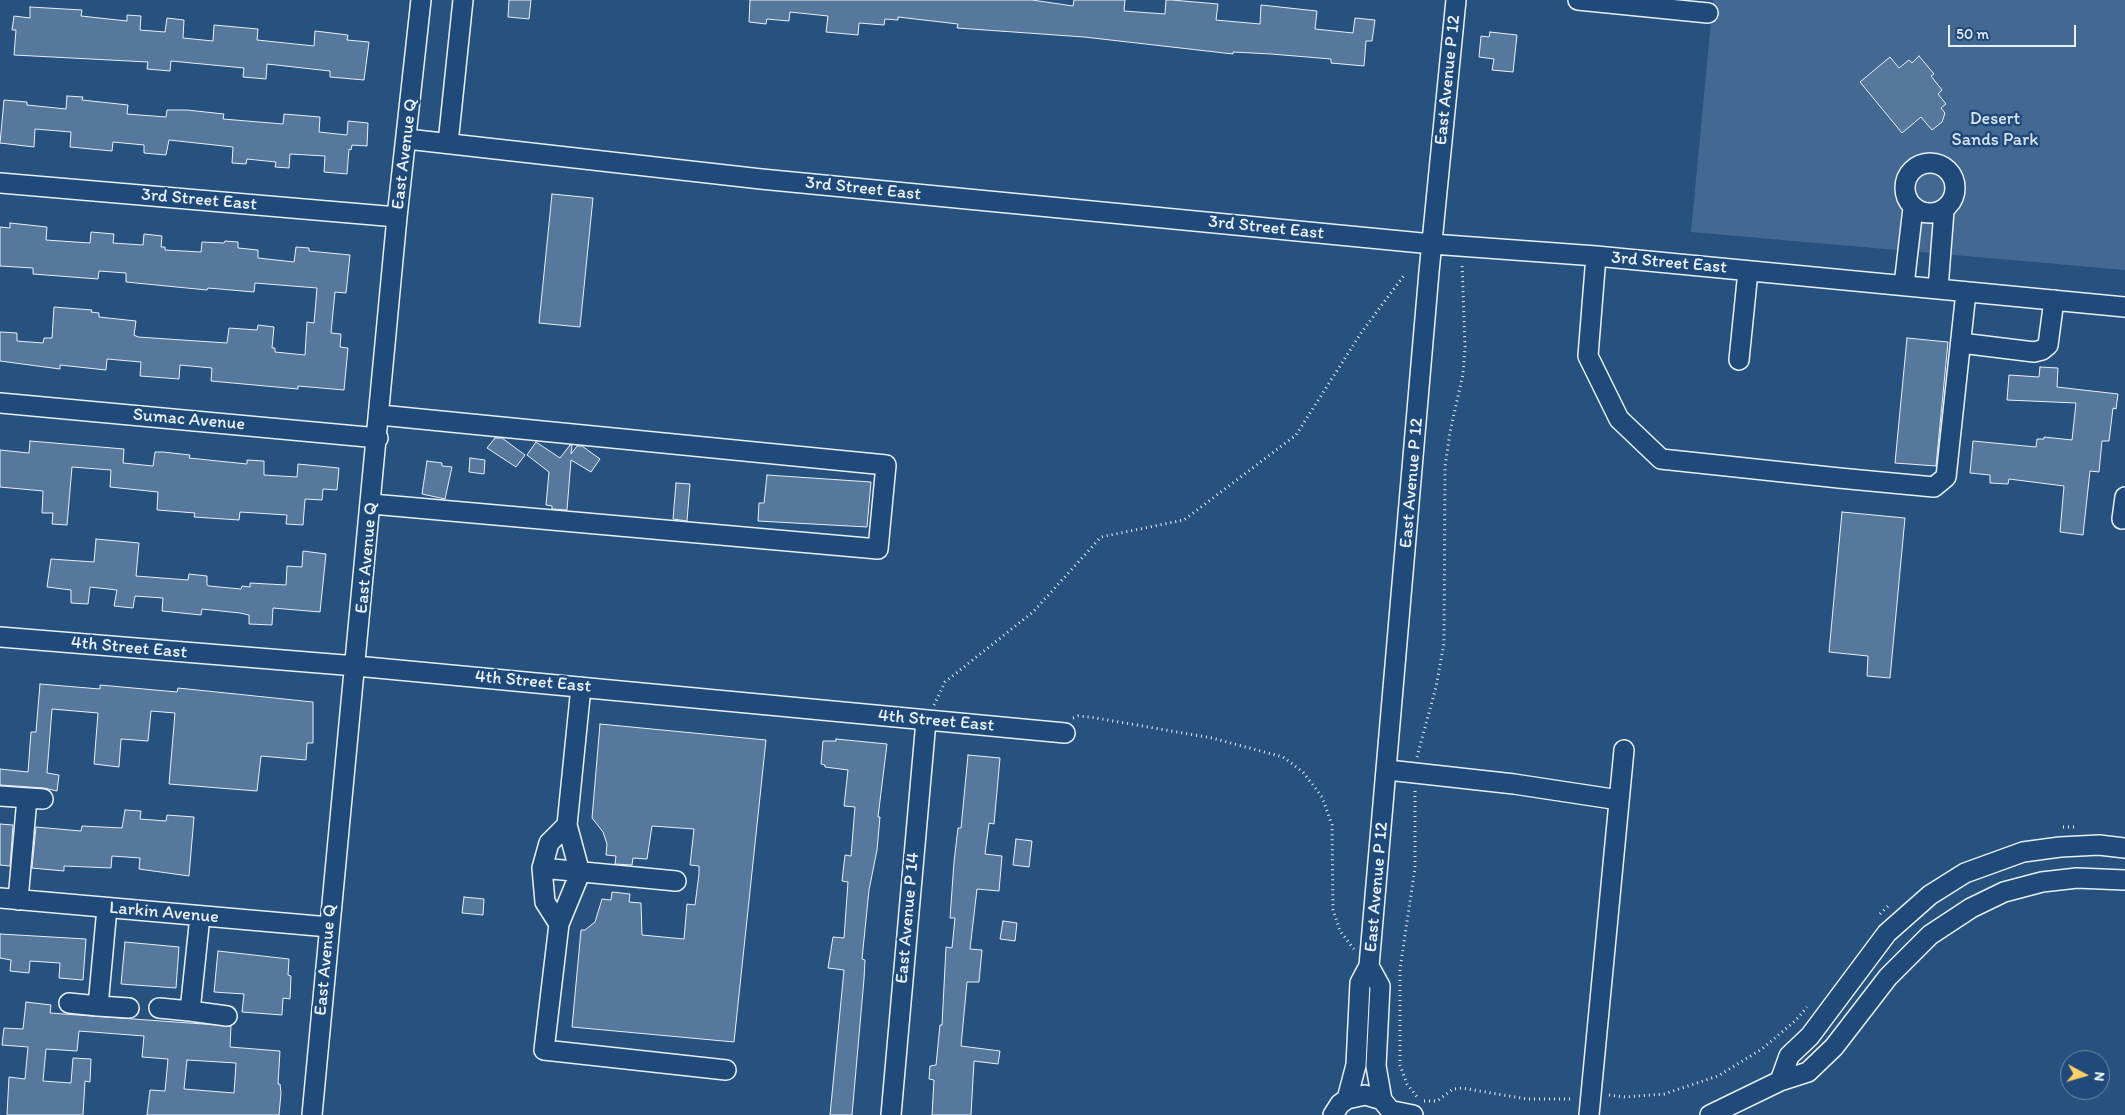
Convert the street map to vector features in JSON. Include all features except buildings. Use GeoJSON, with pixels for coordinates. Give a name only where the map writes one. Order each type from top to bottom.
{"type":"FeatureCollection","features":[{"type":"Feature","properties":{"kind":"street","name":"East Avenue Q"},"geometry":{"type":"LineString","coordinates":[[312,1115],[328,927],[356,666],[398,217],[421,0]]}},
{"type":"Feature","properties":{"kind":"street"},"geometry":{"type":"LineString","coordinates":[[448,143],[463,0]]}},
{"type":"Feature","properties":{"kind":"street","name":"East Avenue P 12"},"geometry":{"type":"LineString","coordinates":[[1334,1110],[1356,1065],[1360,983],[1369,966],[1388,770],[1432,244],[1456,0]]}},
{"type":"Feature","properties":{"kind":"street"},"geometry":{"type":"LineString","coordinates":[[1578,0],[1708,13]]}},
{"type":"Feature","properties":{"kind":"street","name":"3rd Street East"},"geometry":{"type":"LineString","coordinates":[[407,139],[761,179],[1462,247],[1596,256],[2125,307]]}},
{"type":"Feature","properties":{"kind":"street"},"geometry":{"type":"LineString","coordinates":[[1904,286],[1913,208],[1905,194],[1907,177],[1918,165],[1935,163],[1949,172],[1953,179],[1954,196],[1944,210],[1938,289]]}},
{"type":"Feature","properties":{"kind":"street","name":"3rd Street East"},"geometry":{"type":"LineString","coordinates":[[0,183],[398,217]]}},
{"type":"Feature","properties":{"kind":"street"},"geometry":{"type":"LineString","coordinates":[[1913,208],[1928,214],[1944,210]]}},
{"type":"Feature","properties":{"kind":"street"},"geometry":{"type":"LineString","coordinates":[[1596,256],[1588,356],[1619,419],[1661,459],[1934,487],[1946,477],[1966,292]]}},
{"type":"Feature","properties":{"kind":"street"},"geometry":{"type":"LineString","coordinates":[[1738,360],[1748,271]]}},
{"type":"Feature","properties":{"kind":"street"},"geometry":{"type":"LineString","coordinates":[[1961,343],[2034,352],[2042,350],[2048,345],[2054,300]]}},
{"type":"Feature","properties":{"kind":"street","name":"Sumac Avenue"},"geometry":{"type":"LineString","coordinates":[[0,403],[378,438]]}},
{"type":"Feature","properties":{"kind":"street"},"geometry":{"type":"LineString","coordinates":[[372,504],[878,549],[886,465],[380,415]]}},
{"type":"Feature","properties":{"kind":"street"},"geometry":{"type":"LineString","coordinates":[[2122,520],[2125,496]]}},
{"type":"Feature","properties":{"kind":"street","name":"4th Street East"},"geometry":{"type":"LineString","coordinates":[[0,637],[356,666],[1065,733]]}},
{"type":"Feature","properties":{"kind":"street"},"geometry":{"type":"LineString","coordinates":[[581,687],[567,825],[580,872],[559,924],[544,1050],[726,1070]]}},
{"type":"Feature","properties":{"kind":"street","name":"East Avenue P 14"},"geometry":{"type":"LineString","coordinates":[[891,1115],[926,721]]}},
{"type":"Feature","properties":{"kind":"street"},"geometry":{"type":"LineString","coordinates":[[1589,1115],[1624,750]]}},
{"type":"Feature","properties":{"kind":"street"},"geometry":{"type":"LineString","coordinates":[[1388,770],[1514,784],[1619,800]]}},
{"type":"Feature","properties":{"kind":"street"},"geometry":{"type":"LineString","coordinates":[[0,796],[35,798],[9,899]]}},
{"type":"Feature","properties":{"kind":"street"},"geometry":{"type":"LineString","coordinates":[[559,924],[545,902],[542,868],[549,843],[567,825]]}},
{"type":"Feature","properties":{"kind":"street"},"geometry":{"type":"LineString","coordinates":[[1780,1081],[1789,1056],[1810,1036],[1887,933],[1930,894],[1965,873],[2023,852],[2060,846],[2125,848]]}},
{"type":"Feature","properties":{"kind":"street"},"geometry":{"type":"LineString","coordinates":[[542,868],[676,881]]}},
{"type":"Feature","properties":{"kind":"street"},"geometry":{"type":"LineString","coordinates":[[1710,1115],[1780,1081],[1808,1072],[1834,1046],[1888,977],[1923,942],[1971,908],[2004,892],[2042,882],[2077,878],[2125,880]]}},
{"type":"Feature","properties":{"kind":"street","name":"Larkin Avenue"},"geometry":{"type":"LineString","coordinates":[[9,899],[328,927]]}},
{"type":"Feature","properties":{"kind":"street"},"geometry":{"type":"LineString","coordinates":[[98,1006],[107,908]]}},
{"type":"Feature","properties":{"kind":"street"},"geometry":{"type":"LineString","coordinates":[[190,1011],[200,916]]}},
{"type":"Feature","properties":{"kind":"street","name":"East Avenue P 12"},"geometry":{"type":"LineString","coordinates":[[1369,966],[1380,986],[1376,1066],[1390,1109]]}},
{"type":"Feature","properties":{"kind":"street"},"geometry":{"type":"LineString","coordinates":[[69,1002],[129,1008]]}},
{"type":"Feature","properties":{"kind":"street"},"geometry":{"type":"LineString","coordinates":[[159,1008],[227,1016]]}},
{"type":"Feature","properties":{"kind":"street"},"geometry":{"type":"LineString","coordinates":[[1334,1110],[1365,1094],[1390,1109],[1413,1115]]}},
{"type":"Feature","properties":{"kind":"path"},"geometry":{"type":"LineString","coordinates":[[1462,247],[1465,346],[1463,374],[1450,432],[1445,468],[1444,643],[1436,687],[1419,750],[1415,773],[1415,868],[1400,969],[1400,1065],[1407,1084],[1418,1098],[1427,1102],[1437,1101],[1453,1089],[1462,1088],[1527,1099],[1570,1099]]}},
{"type":"Feature","properties":{"kind":"path"},"geometry":{"type":"LineString","coordinates":[[926,721],[945,682],[1033,612],[1101,537],[1184,520],[1296,434],[1361,332],[1405,274]]}},
{"type":"Feature","properties":{"kind":"path"},"geometry":{"type":"LineString","coordinates":[[1065,733],[1073,718],[1078,716],[1099,719],[1212,738],[1283,757],[1304,772],[1322,797],[1332,825],[1333,910],[1340,931],[1369,966]]}},
{"type":"Feature","properties":{"kind":"green space","name":"Desert Sands Park"},"geometry":{"type":"Polygon","coordinates":[[[1713,0],[2125,0],[2125,270],[1691,232],[1713,0]]]}}]}
